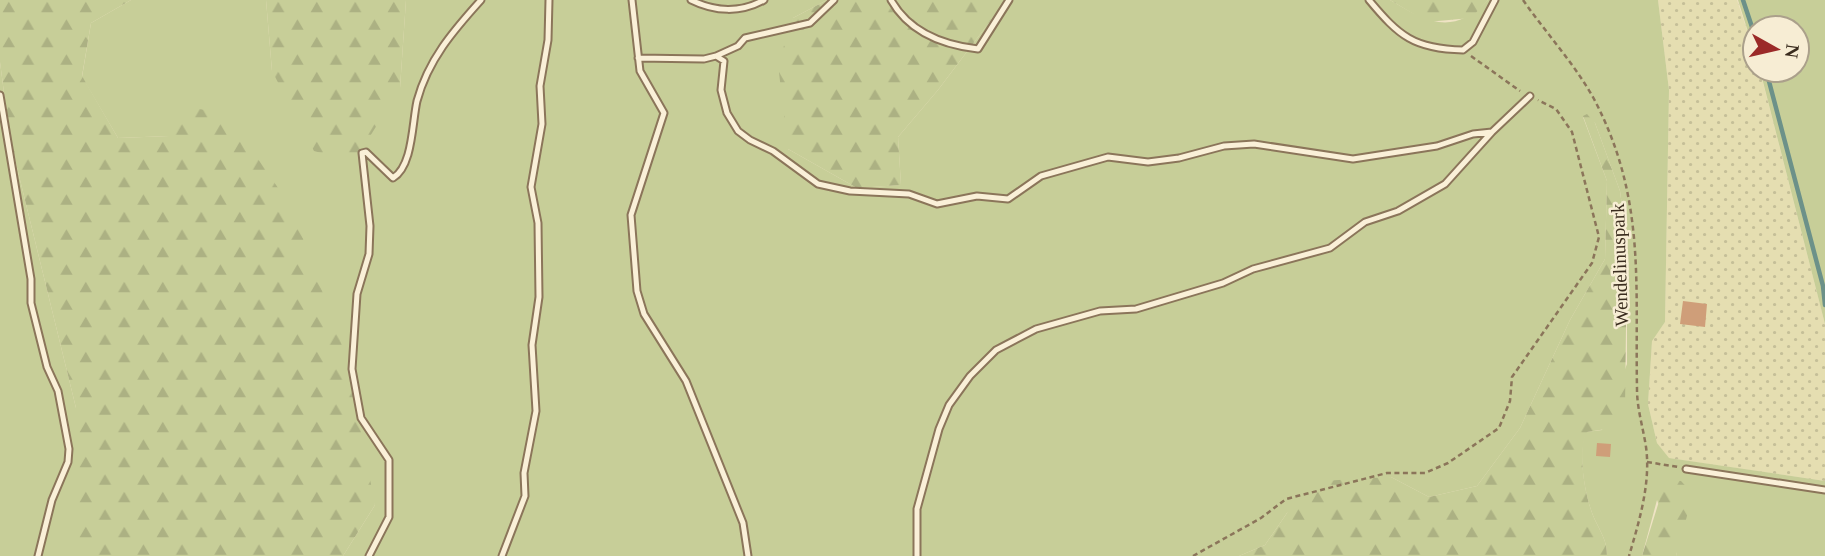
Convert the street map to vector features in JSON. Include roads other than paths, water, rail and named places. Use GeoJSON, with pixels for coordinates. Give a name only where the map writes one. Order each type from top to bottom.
{"type":"FeatureCollection","features":[{"type":"Feature","properties":{"kind":"lane"},"geometry":{"type":"LineString","coordinates":[[369,556],[389,517],[389,460],[360,418],[352,369],[357,294],[369,254],[370,226],[362,153],[366,152],[393,178],[399,175],[405,163],[418,99],[433,59],[447,38],[481,0]]}},
{"type":"Feature","properties":{"kind":"lane"},"geometry":{"type":"LineString","coordinates":[[502,556],[525,496],[524,473],[536,411],[532,345],[539,298],[538,223],[531,187],[542,124],[540,86],[548,40],[549,0]]}},
{"type":"Feature","properties":{"kind":"lane"},"geometry":{"type":"LineString","coordinates":[[632,0],[640,71],[664,113],[631,215],[637,290],[644,314],[686,381],[743,523],[748,556]]}},
{"type":"Feature","properties":{"kind":"lane"},"geometry":{"type":"LineString","coordinates":[[691,0],[713,9],[748,9],[764,0]]}},
{"type":"Feature","properties":{"kind":"lane"},"geometry":{"type":"LineString","coordinates":[[638,58],[704,59],[716,56],[738,46],[745,38],[810,23],[834,0]]}},
{"type":"Feature","properties":{"kind":"lane"},"geometry":{"type":"LineString","coordinates":[[891,0],[904,20],[948,45],[978,49],[1009,0]]}},
{"type":"Feature","properties":{"kind":"lane"},"geometry":{"type":"LineString","coordinates":[[1369,0],[1396,32],[1412,42],[1441,50],[1463,50],[1473,42],[1495,0]]}},
{"type":"Feature","properties":{"kind":"lane"},"geometry":{"type":"LineString","coordinates":[[716,56],[724,61],[722,90],[727,113],[738,131],[750,140],[773,151],[818,184],[849,191],[901,192],[937,204],[977,196],[1008,199],[1041,176],[1108,157],[1147,162],[1179,158],[1224,146],[1254,144],[1353,159],[1437,146],[1473,134],[1492,132]]}},
{"type":"Feature","properties":{"kind":"lane"},"geometry":{"type":"LineString","coordinates":[[0,95],[31,279],[31,303],[47,367],[58,391],[69,449],[68,462],[52,500],[38,556]]}},
{"type":"Feature","properties":{"kind":"lane"},"geometry":{"type":"LineString","coordinates":[[917,556],[917,509],[939,429],[949,405],[970,376],[996,350],[1036,329],[1100,311],[1136,309],[1223,284],[1253,269],[1329,248],[1366,222],[1398,211],[1445,184],[1492,132],[1530,96]]}},
{"type":"Feature","properties":{"kind":"lane"},"geometry":{"type":"LineString","coordinates":[[1686,469],[1825,490]]}},
{"type":"Feature","properties":{"kind":"waterway"},"geometry":{"type":"LineString","coordinates":[[1743,0],[1748,14]]}},
{"type":"Feature","properties":{"kind":"waterway"},"geometry":{"type":"LineString","coordinates":[[1770,84],[1823,286],[1825,305]]}}]}
